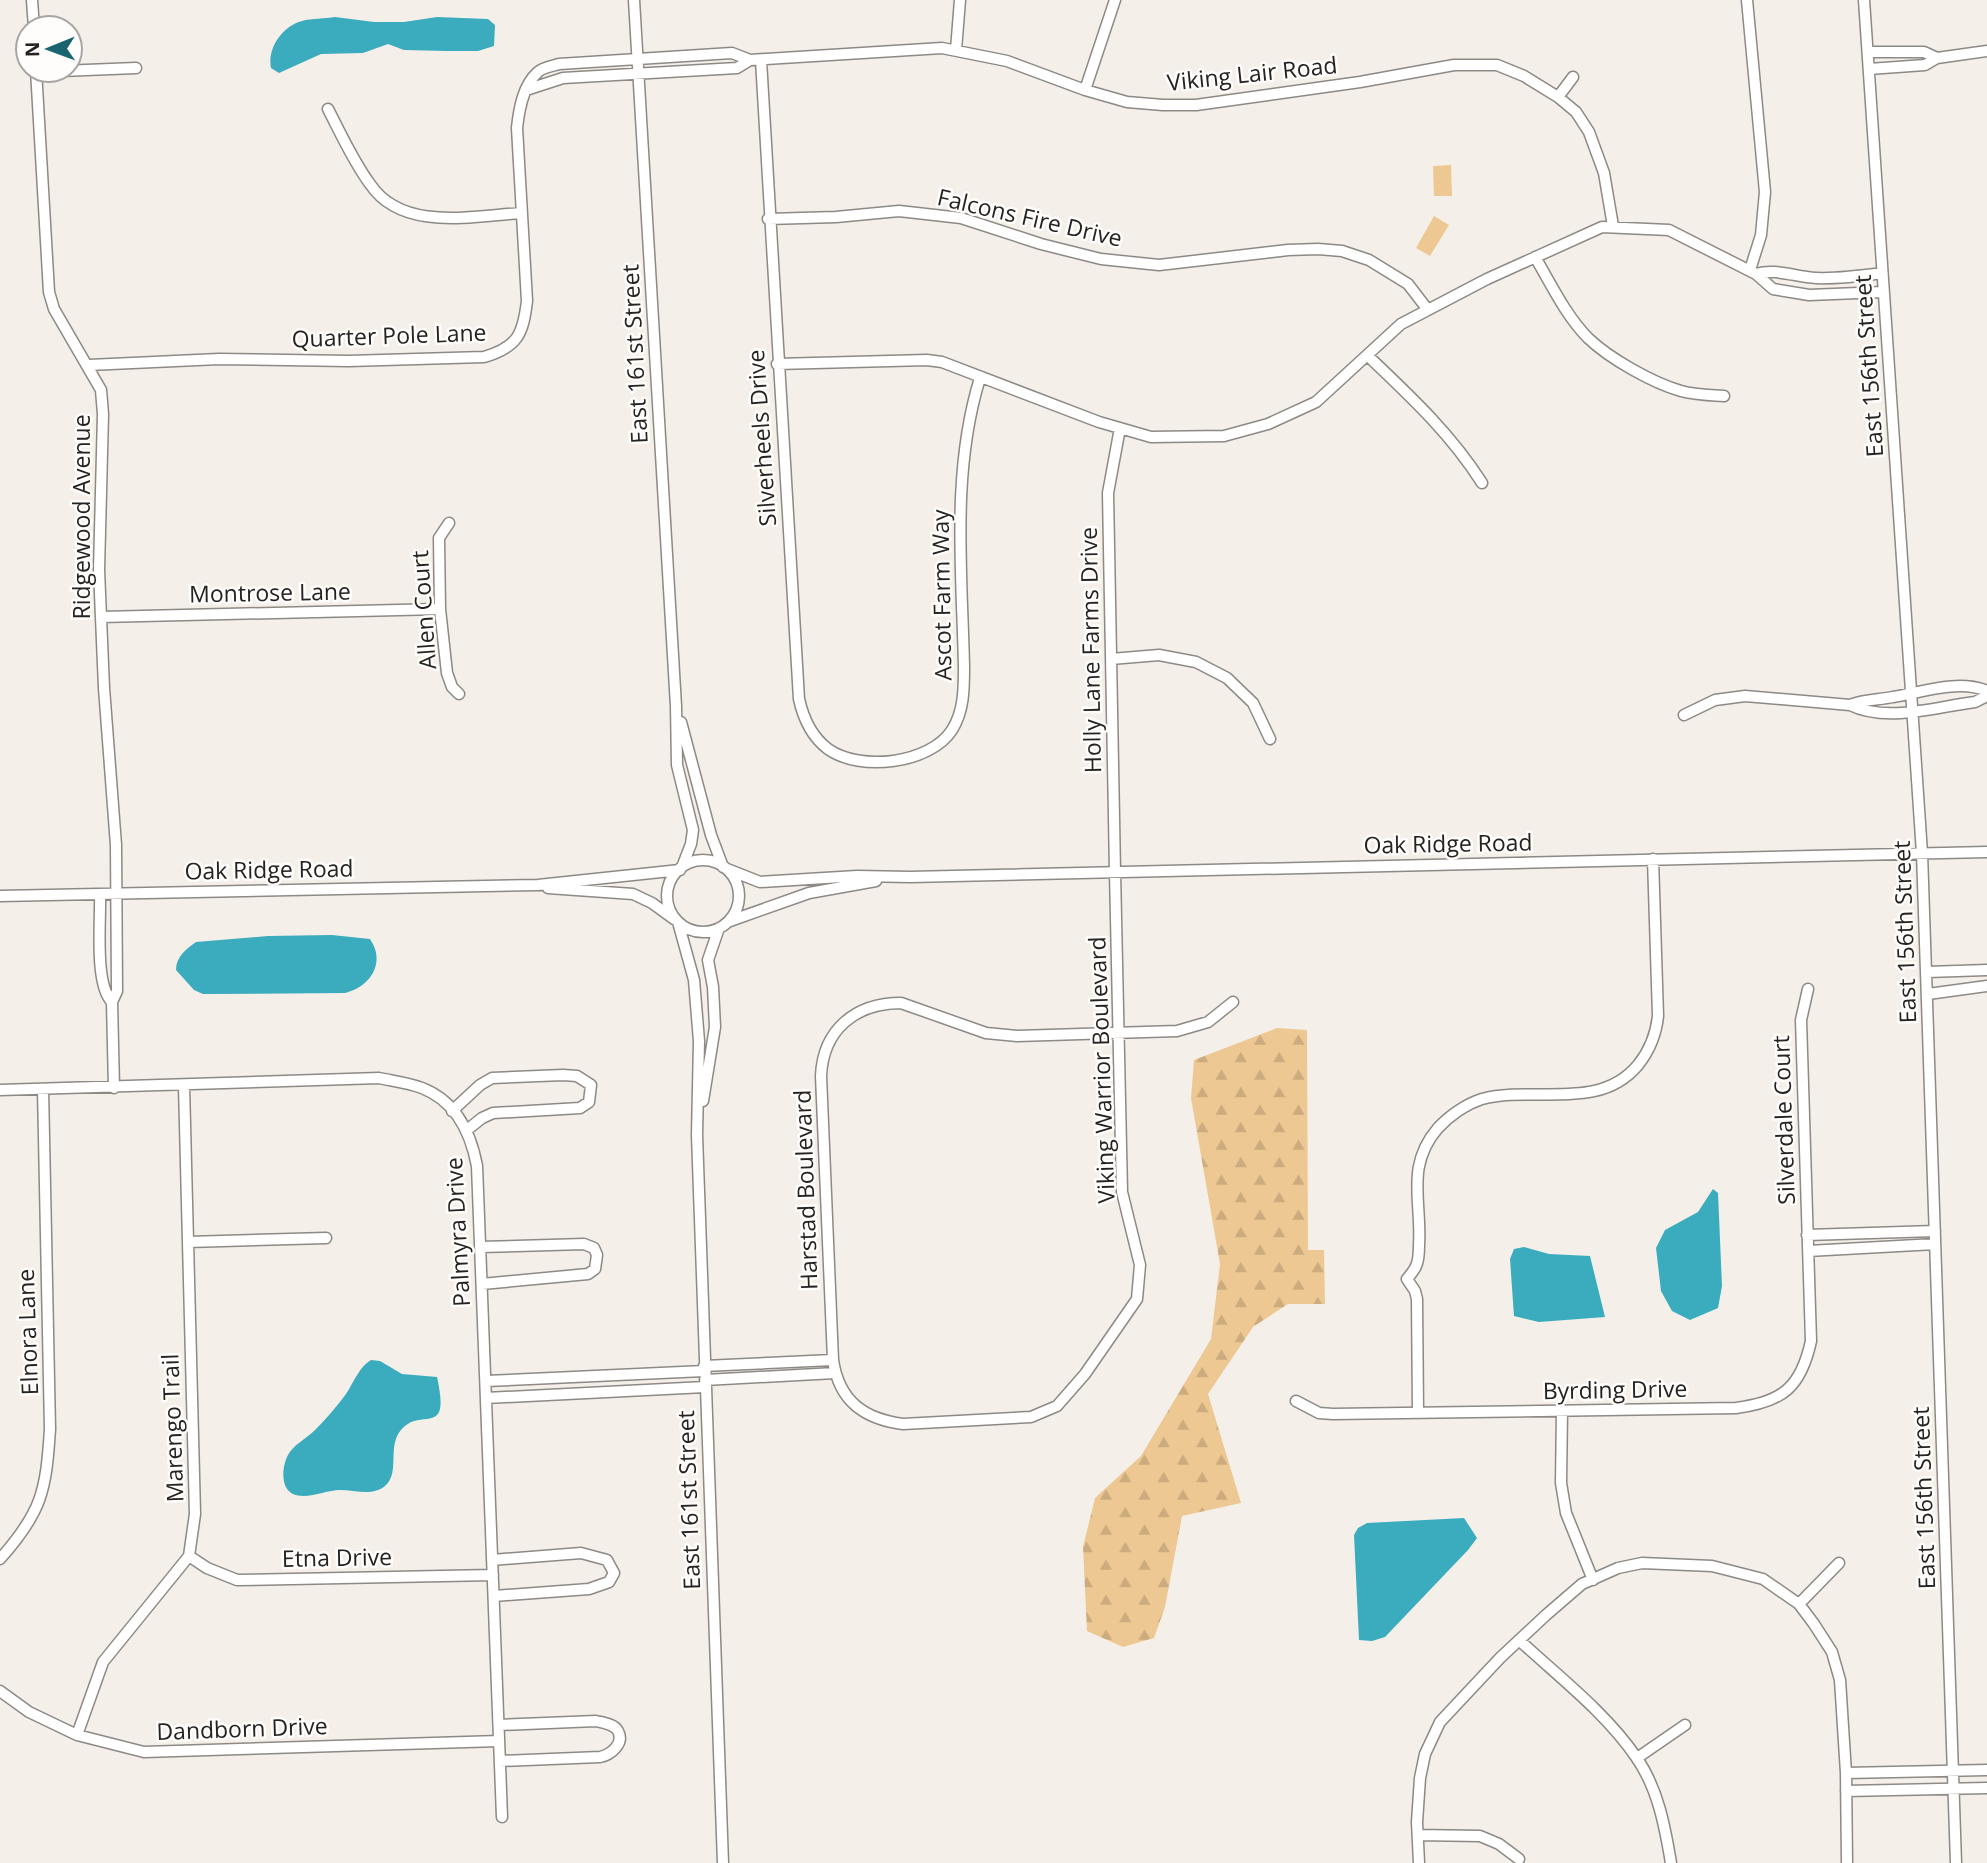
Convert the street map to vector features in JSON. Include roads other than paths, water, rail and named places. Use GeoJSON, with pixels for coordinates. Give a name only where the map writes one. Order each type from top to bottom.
{"type":"FeatureCollection","features":[{"type":"Feature","properties":{"kind":"street","name":"East 161st Street"},"geometry":{"type":"LineString","coordinates":[[634,0],[676,706],[677,765],[693,830],[691,844],[681,868]]}},
{"type":"Feature","properties":{"kind":"street"},"geometry":{"type":"LineString","coordinates":[[956,50],[960,0]]}},
{"type":"Feature","properties":{"kind":"street"},"geometry":{"type":"LineString","coordinates":[[1084,90],[1115,0]]}},
{"type":"Feature","properties":{"kind":"street"},"geometry":{"type":"LineString","coordinates":[[1747,0],[1765,192],[1761,235],[1753,272]]}},
{"type":"Feature","properties":{"kind":"street","name":"East 156th Street"},"geometry":{"type":"LineString","coordinates":[[1864,0],[1922,853],[1956,1863]]}},
{"type":"Feature","properties":{"kind":"street","name":"Viking Lair Road"},"geometry":{"type":"LineString","coordinates":[[638,75],[737,68],[755,60],[942,48],[1007,61],[1084,90],[1127,102],[1196,105],[1360,82],[1454,65],[1497,65],[1524,76],[1576,112],[1590,132],[1604,173],[1613,226]]}},
{"type":"Feature","properties":{"kind":"street"},"geometry":{"type":"LineString","coordinates":[[1869,69],[1924,65],[1937,58],[1987,51]]}},
{"type":"Feature","properties":{"kind":"street"},"geometry":{"type":"LineString","coordinates":[[1868,52],[1924,52],[1937,58]]}},
{"type":"Feature","properties":{"kind":"street"},"geometry":{"type":"LineString","coordinates":[[526,90],[539,71],[559,64],[732,53],[755,60]]}},
{"type":"Feature","properties":{"kind":"street","name":"Silverheels Drive"},"geometry":{"type":"LineString","coordinates":[[755,60],[799,699],[802,715],[828,749],[857,759],[881,761]]}},
{"type":"Feature","properties":{"kind":"street"},"geometry":{"type":"LineString","coordinates":[[84,70],[136,68]]}},
{"type":"Feature","properties":{"kind":"street"},"geometry":{"type":"LineString","coordinates":[[526,90],[563,78],[638,75]]}},
{"type":"Feature","properties":{"kind":"street"},"geometry":{"type":"LineString","coordinates":[[1558,97],[1573,77]]}},
{"type":"Feature","properties":{"kind":"street","name":"Ridgewood Avenue"},"geometry":{"type":"LineString","coordinates":[[37,84],[49,292],[54,309],[89,365],[101,390],[103,415],[99,570],[114,807],[116,893],[117,991],[112,1002]]}},
{"type":"Feature","properties":{"kind":"street","name":"Quarter Pole Lane"},"geometry":{"type":"LineString","coordinates":[[89,365],[219,359],[349,361],[484,357],[505,351],[524,328],[527,301],[517,128],[519,108],[526,90]]}},
{"type":"Feature","properties":{"kind":"street"},"geometry":{"type":"LineString","coordinates":[[328,108],[371,187],[388,202],[407,212],[433,218],[521,213]]}},
{"type":"Feature","properties":{"kind":"street","name":"Falcons Fire Drive"},"geometry":{"type":"LineString","coordinates":[[768,219],[836,217],[899,211],[961,218],[1041,244],[1101,259],[1159,265],[1289,250],[1342,251],[1369,260],[1408,284],[1428,310]]}},
{"type":"Feature","properties":{"kind":"street"},"geometry":{"type":"LineString","coordinates":[[777,364],[927,360],[942,362],[1098,422],[1151,437],[1224,436],[1268,424],[1316,402],[1401,324],[1535,257],[1602,227],[1669,230],[1753,272],[1773,289],[1808,295],[1883,292]]}},
{"type":"Feature","properties":{"kind":"street"},"geometry":{"type":"LineString","coordinates":[[1535,257],[1588,339],[1632,369],[1668,386],[1683,392],[1724,396]]}},
{"type":"Feature","properties":{"kind":"street"},"geometry":{"type":"LineString","coordinates":[[1753,272],[1770,270],[1816,278],[1842,278],[1882,272]]}},
{"type":"Feature","properties":{"kind":"street"},"geometry":{"type":"LineString","coordinates":[[1368,356],[1453,442],[1482,484]]}},
{"type":"Feature","properties":{"kind":"street","name":"Ascot Farm Way"},"geometry":{"type":"LineString","coordinates":[[881,761],[911,758],[929,751],[951,731],[959,717],[964,696],[961,495],[963,459],[980,378]]}},
{"type":"Feature","properties":{"kind":"street","name":"Holly Lane Farms Drive"},"geometry":{"type":"LineString","coordinates":[[1115,872],[1108,493],[1120,428]]}},
{"type":"Feature","properties":{"kind":"street","name":"Allen Court"},"geometry":{"type":"LineString","coordinates":[[449,523],[439,538],[440,609],[447,673],[452,687],[459,694]]}},
{"type":"Feature","properties":{"kind":"street","name":"Montrose Lane"},"geometry":{"type":"LineString","coordinates":[[101,617],[440,609]]}},
{"type":"Feature","properties":{"kind":"street"},"geometry":{"type":"LineString","coordinates":[[1111,659],[1159,655],[1195,662],[1227,678],[1253,703],[1269,739]]}},
{"type":"Feature","properties":{"kind":"street"},"geometry":{"type":"LineString","coordinates":[[1684,715],[1715,701],[1745,696],[1850,705],[1864,712],[1912,712],[1975,702],[1987,694],[1976,686],[1930,689],[1866,699],[1850,705]]}},
{"type":"Feature","properties":{"kind":"street","name":"East 161st Street"},"geometry":{"type":"LineString","coordinates":[[676,706],[711,835],[725,868]]}},
{"type":"Feature","properties":{"kind":"street","name":"Oak Ridge Road"},"geometry":{"type":"LineString","coordinates":[[725,868],[760,881],[857,876],[910,877],[1987,852]]}},
{"type":"Feature","properties":{"kind":"street"},"geometry":{"type":"LineString","coordinates":[[1418,1412],[1417,1299],[1407,1279],[1418,1262],[1416,1184],[1420,1160],[1430,1139],[1447,1119],[1471,1104],[1493,1097],[1604,1090],[1626,1077],[1643,1059],[1654,1038],[1658,1016],[1653,859]]}},
{"type":"Feature","properties":{"kind":"street"},"geometry":{"type":"LineString","coordinates":[[705,860],[725,868],[738,889],[738,901],[735,912],[724,925],[708,932],[696,932],[677,921],[667,898],[668,886],[681,868],[705,860]]}},
{"type":"Feature","properties":{"kind":"street","name":"Oak Ridge Road"},"geometry":{"type":"LineString","coordinates":[[0,896],[538,885],[681,868]]}},
{"type":"Feature","properties":{"kind":"street","name":"Viking Warrior Boulevard"},"geometry":{"type":"LineString","coordinates":[[1057,1406],[1084,1374],[1137,1298],[1140,1265],[1122,1192],[1115,872]]}},
{"type":"Feature","properties":{"kind":"street","name":"Oak Ridge Road"},"geometry":{"type":"LineString","coordinates":[[724,925],[809,893],[910,877]]}},
{"type":"Feature","properties":{"kind":"street","name":"Oak Ridge Road"},"geometry":{"type":"LineString","coordinates":[[538,885],[555,890],[633,894],[652,903],[677,921]]}},
{"type":"Feature","properties":{"kind":"street"},"geometry":{"type":"LineString","coordinates":[[100,894],[102,977],[106,996],[112,1002],[114,1088]]}},
{"type":"Feature","properties":{"kind":"street","name":"East 161st Street"},"geometry":{"type":"LineString","coordinates":[[677,921],[694,980],[699,1041],[697,1135],[723,1863]]}},
{"type":"Feature","properties":{"kind":"street","name":"East 161st Street"},"geometry":{"type":"LineString","coordinates":[[697,1135],[715,1027],[713,987],[708,960],[724,925]]}},
{"type":"Feature","properties":{"kind":"street"},"geometry":{"type":"LineString","coordinates":[[1927,972],[1987,970]]}},
{"type":"Feature","properties":{"kind":"street"},"geometry":{"type":"LineString","coordinates":[[1928,994],[1987,986]]}},
{"type":"Feature","properties":{"kind":"street","name":"Silverdale Court"},"geometry":{"type":"LineString","coordinates":[[1808,989],[1801,1020],[1808,1251]]}},
{"type":"Feature","properties":{"kind":"street"},"geometry":{"type":"LineString","coordinates":[[1119,1032],[1177,1031],[1208,1022],[1233,1002]]}},
{"type":"Feature","properties":{"kind":"street","name":"Harstad Boulevard"},"geometry":{"type":"LineString","coordinates":[[1057,1406],[1031,1417],[902,1424],[869,1416],[844,1392],[832,1360],[822,1058],[829,1041],[842,1023],[856,1013],[886,1003],[901,1003],[986,1033],[1017,1035],[1119,1032]]}},
{"type":"Feature","properties":{"kind":"street"},"geometry":{"type":"LineString","coordinates":[[452,1111],[480,1085],[492,1078],[563,1075],[577,1076],[591,1085],[589,1102],[580,1108],[493,1113],[467,1130]]}},
{"type":"Feature","properties":{"kind":"street","name":"Palmyra Drive"},"geometry":{"type":"LineString","coordinates":[[0,1090],[379,1078],[431,1092],[452,1111],[467,1130],[477,1166],[502,1818]]}},
{"type":"Feature","properties":{"kind":"street","name":"Marengo Trail"},"geometry":{"type":"LineString","coordinates":[[184,1086],[195,1514],[189,1556]]}},
{"type":"Feature","properties":{"kind":"street","name":"Elnora Lane"},"geometry":{"type":"LineString","coordinates":[[0,1559],[22,1534],[35,1511],[48,1471],[50,1429],[43,1089]]}},
{"type":"Feature","properties":{"kind":"street"},"geometry":{"type":"LineString","coordinates":[[1807,1235],[1935,1231]]}},
{"type":"Feature","properties":{"kind":"street"},"geometry":{"type":"LineString","coordinates":[[188,1242],[326,1238]]}},
{"type":"Feature","properties":{"kind":"street"},"geometry":{"type":"LineString","coordinates":[[480,1247],[584,1244],[594,1248],[597,1255],[596,1265],[589,1273],[482,1284]]}},
{"type":"Feature","properties":{"kind":"street"},"geometry":{"type":"LineString","coordinates":[[1808,1251],[1935,1244]]}},
{"type":"Feature","properties":{"kind":"street","name":"Byrding Drive"},"geometry":{"type":"LineString","coordinates":[[1296,1401],[1318,1413],[1736,1408],[1762,1405],[1781,1396],[1794,1384],[1807,1362],[1811,1341],[1808,1251]]}},
{"type":"Feature","properties":{"kind":"street"},"geometry":{"type":"LineString","coordinates":[[486,1398],[832,1360]]}},
{"type":"Feature","properties":{"kind":"street"},"geometry":{"type":"LineString","coordinates":[[486,1381],[835,1373]]}},
{"type":"Feature","properties":{"kind":"street"},"geometry":{"type":"LineString","coordinates":[[1562,1410],[1561,1483],[1566,1513],[1592,1580]]}},
{"type":"Feature","properties":{"kind":"street"},"geometry":{"type":"LineString","coordinates":[[492,1560],[581,1553],[607,1560],[614,1573],[609,1582],[589,1589],[494,1596]]}},
{"type":"Feature","properties":{"kind":"street"},"geometry":{"type":"LineString","coordinates":[[77,1735],[103,1662],[189,1556]]}},
{"type":"Feature","properties":{"kind":"street","name":"Etna Drive"},"geometry":{"type":"LineString","coordinates":[[189,1556],[207,1568],[237,1580],[493,1576]]}},
{"type":"Feature","properties":{"kind":"street"},"geometry":{"type":"LineString","coordinates":[[1419,1863],[1420,1778],[1425,1754],[1440,1722],[1519,1640],[1582,1584],[1618,1568],[1642,1563],[1712,1566],[1763,1579],[1799,1604],[1832,1652],[1840,1680],[1846,1773],[1847,1863]]}},
{"type":"Feature","properties":{"kind":"street"},"geometry":{"type":"LineString","coordinates":[[1799,1604],[1839,1563]]}},
{"type":"Feature","properties":{"kind":"street"},"geometry":{"type":"LineString","coordinates":[[1519,1640],[1588,1704],[1637,1758],[1658,1800],[1671,1863]]}},
{"type":"Feature","properties":{"kind":"street","name":"Dandborn Drive"},"geometry":{"type":"LineString","coordinates":[[0,1691],[29,1712],[77,1735],[144,1752],[499,1741]]}},
{"type":"Feature","properties":{"kind":"street"},"geometry":{"type":"LineString","coordinates":[[499,1725],[596,1721],[611,1724],[618,1731],[619,1739],[616,1748],[606,1756],[500,1761]]}},
{"type":"Feature","properties":{"kind":"street"},"geometry":{"type":"LineString","coordinates":[[1637,1758],[1685,1725]]}},
{"type":"Feature","properties":{"kind":"street"},"geometry":{"type":"LineString","coordinates":[[1846,1773],[1987,1770]]}},
{"type":"Feature","properties":{"kind":"street"},"geometry":{"type":"LineString","coordinates":[[1846,1791],[1987,1788]]}},
{"type":"Feature","properties":{"kind":"street"},"geometry":{"type":"LineString","coordinates":[[1418,1835],[1480,1836],[1499,1844],[1519,1859]]}},
{"type":"Feature","properties":{"kind":"water"},"geometry":{"type":"Polygon","coordinates":[[[335,17],[374,22],[404,22],[437,17],[488,19],[495,25],[494,46],[478,51],[447,51],[404,50],[388,44],[363,53],[321,54],[279,73],[271,68],[271,53],[282,33],[288,28],[306,20],[335,17]]]}},
{"type":"Feature","properties":{"kind":"water"},"geometry":{"type":"Polygon","coordinates":[[[332,935],[370,939],[375,948],[376,965],[369,979],[345,993],[203,994],[194,990],[176,970],[180,957],[196,942],[268,936],[332,935]]]}},
{"type":"Feature","properties":{"kind":"water"},"geometry":{"type":"Polygon","coordinates":[[[1713,1189],[1718,1193],[1722,1286],[1718,1308],[1690,1320],[1672,1311],[1661,1291],[1656,1248],[1665,1230],[1698,1212],[1713,1189]]]}},
{"type":"Feature","properties":{"kind":"water"},"geometry":{"type":"Polygon","coordinates":[[[1524,1247],[1549,1254],[1590,1256],[1605,1317],[1539,1322],[1514,1316],[1510,1259],[1514,1249],[1524,1247]]]}},
{"type":"Feature","properties":{"kind":"water"},"geometry":{"type":"Polygon","coordinates":[[[371,1360],[380,1361],[402,1374],[437,1377],[440,1408],[437,1415],[409,1423],[401,1430],[395,1444],[390,1480],[381,1489],[370,1492],[335,1490],[304,1496],[293,1494],[286,1487],[283,1476],[288,1455],[327,1417],[371,1360]]]}},
{"type":"Feature","properties":{"kind":"water"},"geometry":{"type":"Polygon","coordinates":[[[1464,1518],[1477,1538],[1468,1550],[1385,1637],[1372,1641],[1359,1640],[1354,1535],[1358,1528],[1367,1523],[1464,1518]]]}}]}
